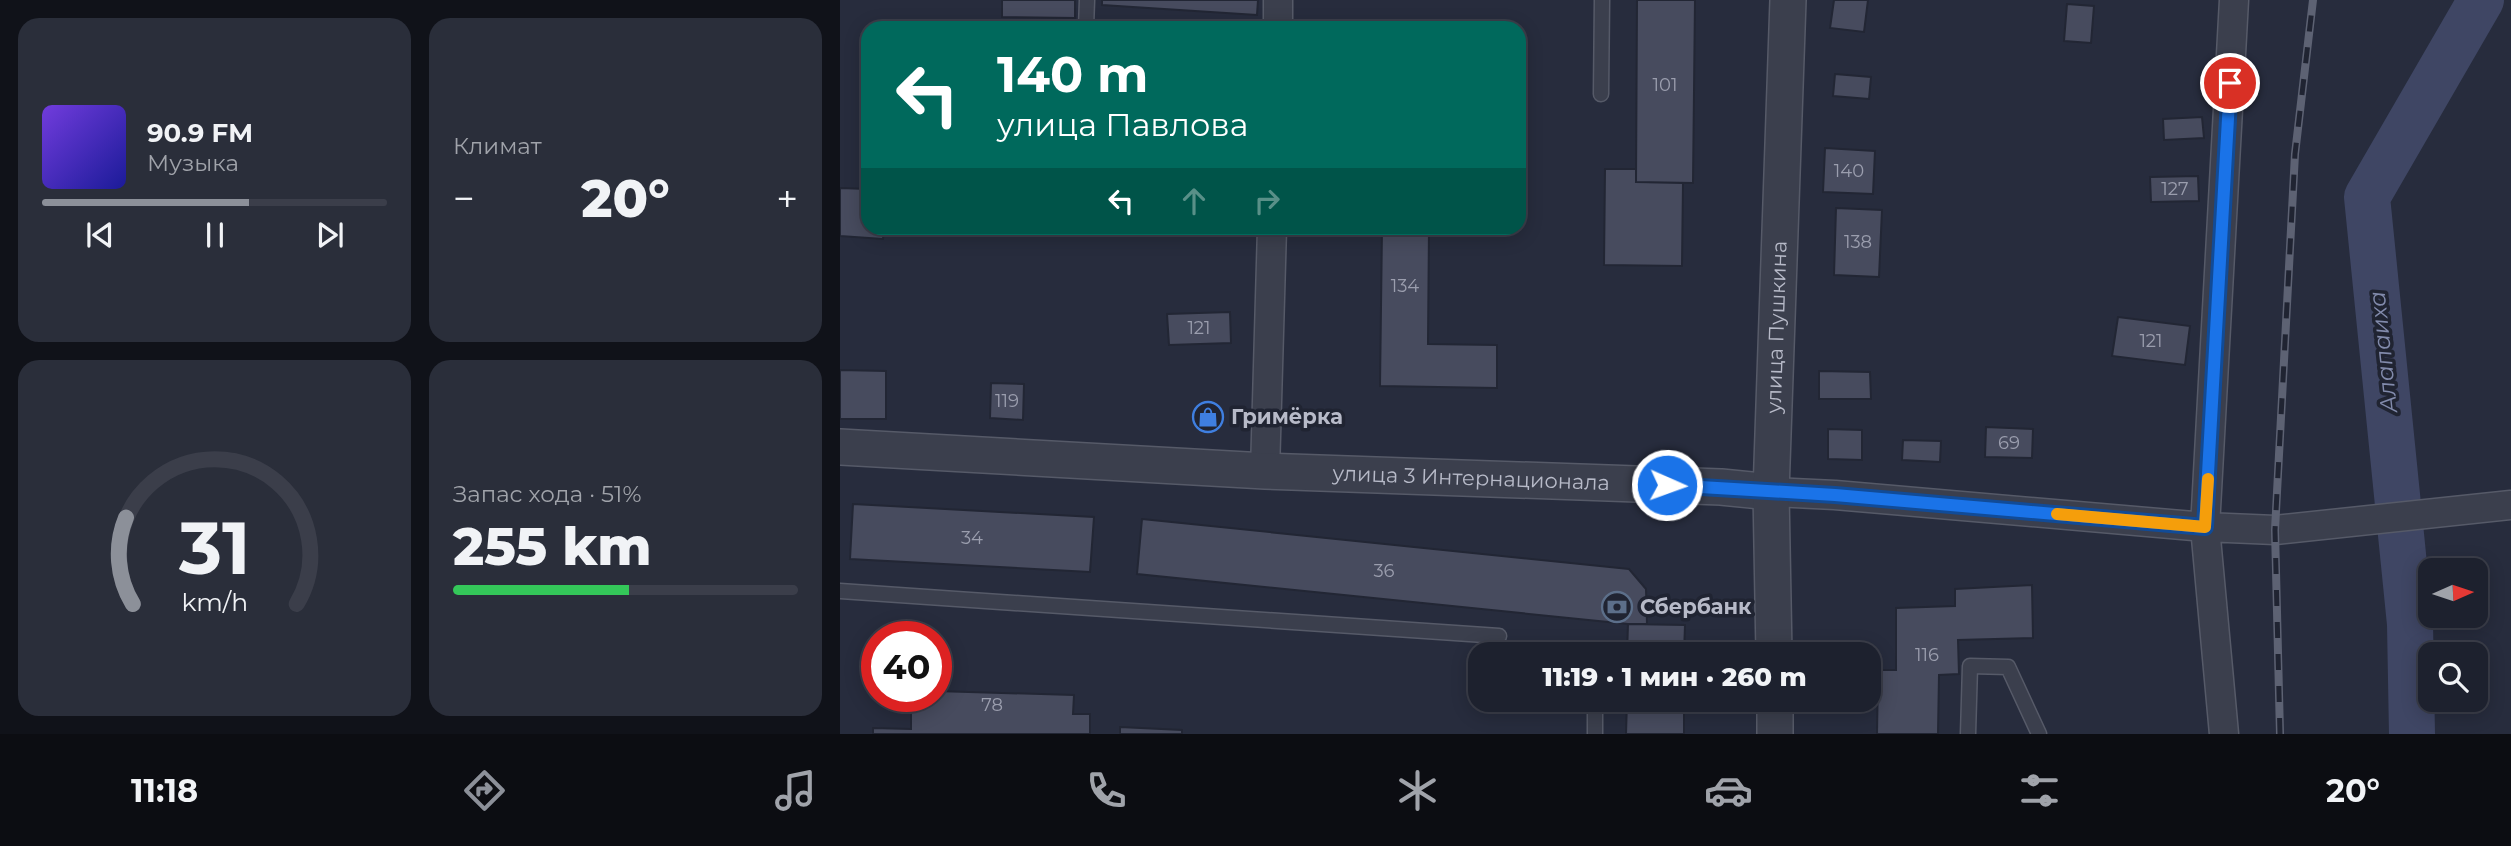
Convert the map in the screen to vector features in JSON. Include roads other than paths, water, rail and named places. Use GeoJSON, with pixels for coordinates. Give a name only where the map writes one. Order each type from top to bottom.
{"type":"FeatureCollection","features":[{"type":"Feature","properties":{"kind":"street"},"geometry":{"type":"LineString","coordinates":[[1278,0],[1278,21]]}},
{"type":"Feature","properties":{"kind":"street","name":"улица Пушкина"},"geometry":{"type":"LineString","coordinates":[[1774,642],[1771,492],[1788,0]]}},
{"type":"Feature","properties":{"kind":"street"},"geometry":{"type":"LineString","coordinates":[[2224,734],[2205,527],[2234,0]]}},
{"type":"Feature","properties":{"kind":"street"},"geometry":{"type":"LineString","coordinates":[[1265,471],[1272,235]]}},
{"type":"Feature","properties":{"kind":"street","name":"улица 3 Интернационала"},"geometry":{"type":"LineString","coordinates":[[840,447],[1265,471],[1721,487],[2205,527],[2275,530],[2511,505]]}},
{"type":"Feature","properties":{"kind":"street"},"geometry":{"type":"LineString","coordinates":[[1775,712],[1775,734]]}},
{"type":"Feature","properties":{"kind":"lane"},"geometry":{"type":"LineString","coordinates":[[1086,21],[1087,0]]}},
{"type":"Feature","properties":{"kind":"lane"},"geometry":{"type":"LineString","coordinates":[[1601,94],[1602,0]]}},
{"type":"Feature","properties":{"kind":"lane"},"geometry":{"type":"LineString","coordinates":[[840,591],[1499,636]]}},
{"type":"Feature","properties":{"kind":"lane"},"geometry":{"type":"LineString","coordinates":[[1968,734],[1970,666],[2008,667],[2039,734]]}},
{"type":"Feature","properties":{"kind":"lane"},"geometry":{"type":"LineString","coordinates":[[1595,712],[1595,734]]}},
{"type":"Feature","properties":{"kind":"waterway","name":"Алапаиха"},"geometry":{"type":"LineString","coordinates":[[2412,734],[2410,624],[2367,197],[2481,0]]}},
{"type":"Feature","properties":{"kind":"railway"},"geometry":{"type":"LineString","coordinates":[[2280,734],[2275,530],[2295,154],[2313,0]]}},
{"type":"Feature","properties":{"kind":"place","name":"Гримёрка"},"geometry":{"type":"Point","coordinates":[1208,417]}},
{"type":"Feature","properties":{"kind":"place","name":"Сбербанк"},"geometry":{"type":"Point","coordinates":[1617,607]}}]}
